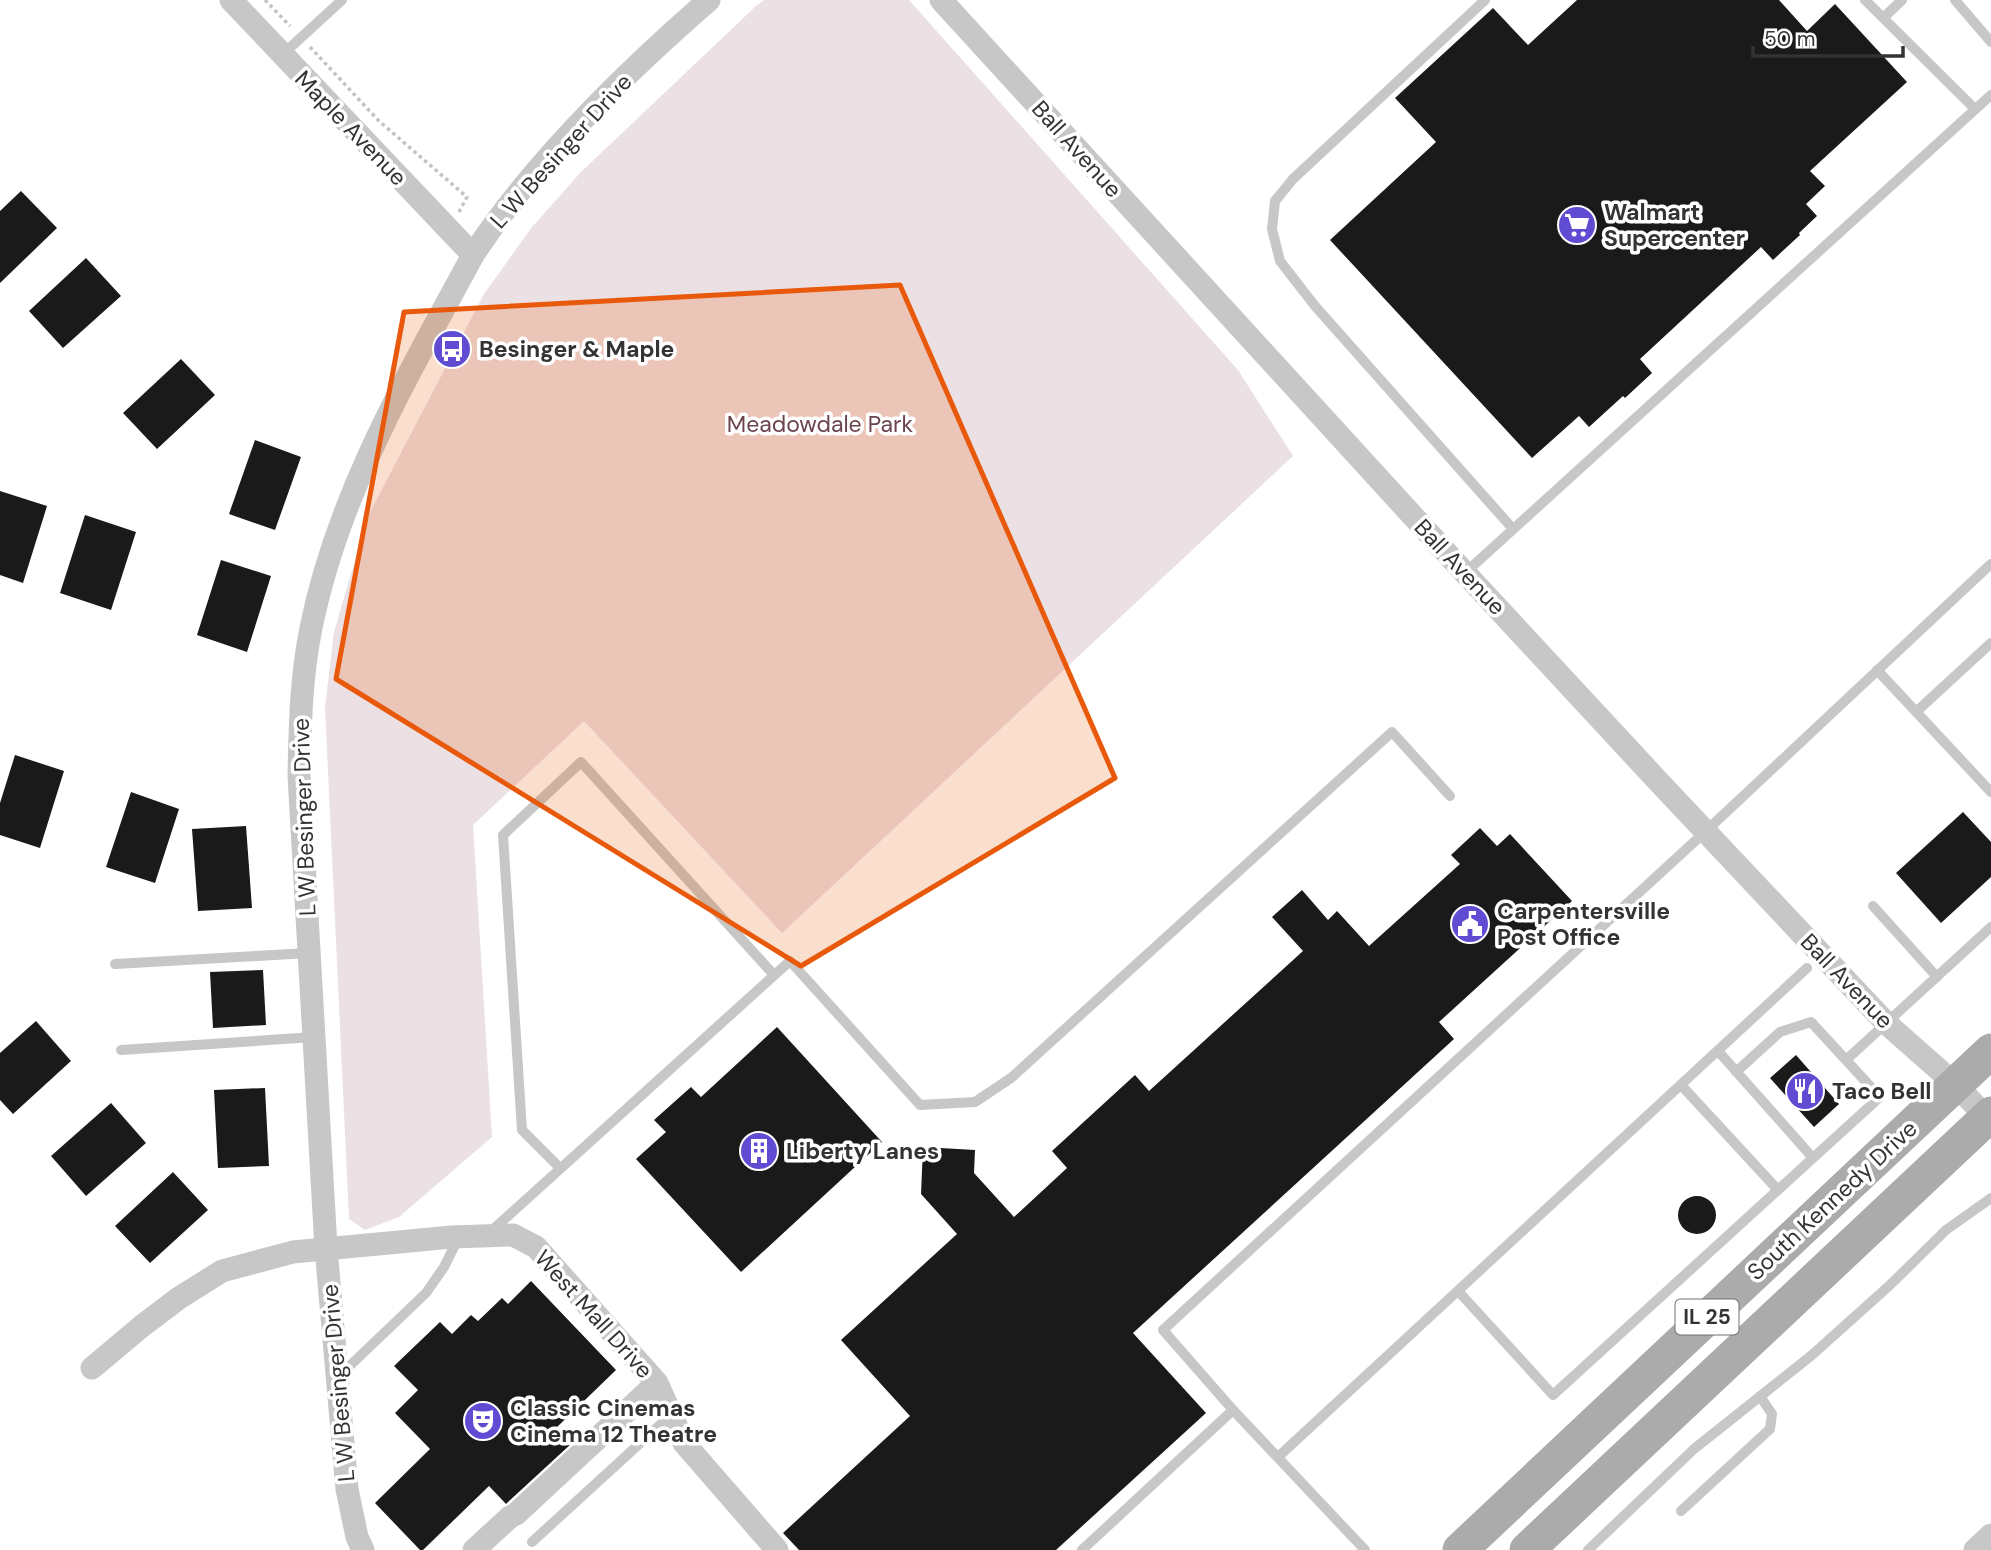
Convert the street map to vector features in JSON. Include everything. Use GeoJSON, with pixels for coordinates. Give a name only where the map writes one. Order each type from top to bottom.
{"type":"FeatureCollection","features":[{"type":"Feature","properties":{"kind":"main road","name":"South Kennedy Drive"},"geometry":{"type":"LineString","coordinates":[[1460,1550],[1991,1051]]}},
{"type":"Feature","properties":{"kind":"main road","name":"South Kennedy Drive"},"geometry":{"type":"LineString","coordinates":[[1527,1550],[1990,1118]]}},
{"type":"Feature","properties":{"kind":"street","name":"Maple Avenue"},"geometry":{"type":"LineString","coordinates":[[231,0],[473,255]]}},
{"type":"Feature","properties":{"kind":"street","name":"L W Besinger Drive"},"geometry":{"type":"LineString","coordinates":[[363,1550],[357,1537],[347,1489],[326,1248],[299,776],[300,702],[311,628],[330,555],[364,464],[473,255],[519,191],[564,140],[642,61],[709,0]]}},
{"type":"Feature","properties":{"kind":"street","name":"Ball Avenue"},"geometry":{"type":"LineString","coordinates":[[941,0],[1465,573],[1886,1024],[1990,1118]]}},
{"type":"Feature","properties":{"kind":"street","name":"West Mall Drive"},"geometry":{"type":"LineString","coordinates":[[92,1368],[179,1298],[222,1271],[293,1252],[326,1248],[459,1237],[513,1236],[536,1247],[657,1383],[684,1443],[770,1547]]}},
{"type":"Feature","properties":{"kind":"street"},"geometry":{"type":"LineString","coordinates":[[474,1550],[657,1383]]}},
{"type":"Feature","properties":{"kind":"street"},"geometry":{"type":"LineString","coordinates":[[1975,1550],[1991,1535]]}},
{"type":"Feature","properties":{"kind":"lane"},"geometry":{"type":"LineString","coordinates":[[282,55],[342,0]]}},
{"type":"Feature","properties":{"kind":"lane"},"geometry":{"type":"LineString","coordinates":[[1485,0],[1293,178],[1275,201],[1272,229],[1280,261],[1315,306],[1513,529]]}},
{"type":"Feature","properties":{"kind":"lane"},"geometry":{"type":"LineString","coordinates":[[1865,0],[1976,109]]}},
{"type":"Feature","properties":{"kind":"lane"},"geometry":{"type":"LineString","coordinates":[[1882,18],[1902,0]]}},
{"type":"Feature","properties":{"kind":"lane"},"geometry":{"type":"LineString","coordinates":[[1955,0],[1989,34]]}},
{"type":"Feature","properties":{"kind":"lane"},"geometry":{"type":"LineString","coordinates":[[1465,573],[1991,95]]}},
{"type":"Feature","properties":{"kind":"lane"},"geometry":{"type":"LineString","coordinates":[[1365,1550],[1233,1410],[1163,1329],[1706,831],[1991,564]]}},
{"type":"Feature","properties":{"kind":"lane"},"geometry":{"type":"LineString","coordinates":[[1916,712],[1991,643]]}},
{"type":"Feature","properties":{"kind":"lane"},"geometry":{"type":"LineString","coordinates":[[1877,670],[1991,792]]}},
{"type":"Feature","properties":{"kind":"lane"},"geometry":{"type":"LineString","coordinates":[[485,1236],[790,961],[920,1105],[975,1102],[1011,1078],[1392,732],[1450,796]]}},
{"type":"Feature","properties":{"kind":"lane"},"geometry":{"type":"LineString","coordinates":[[560,1168],[522,1130],[503,835],[581,762],[774,975]]}},
{"type":"Feature","properties":{"kind":"lane"},"geometry":{"type":"LineString","coordinates":[[1873,906],[1937,977]]}},
{"type":"Feature","properties":{"kind":"lane"},"geometry":{"type":"LineString","coordinates":[[1846,1060],[1991,927]]}},
{"type":"Feature","properties":{"kind":"lane"},"geometry":{"type":"LineString","coordinates":[[115,964],[309,953]]}},
{"type":"Feature","properties":{"kind":"lane"},"geometry":{"type":"LineString","coordinates":[[1278,1458],[1807,968]]}},
{"type":"Feature","properties":{"kind":"lane"},"geometry":{"type":"LineString","coordinates":[[1458,1291],[1553,1395],[1880,1097],[1811,1022],[1780,1032],[1736,1072]]}},
{"type":"Feature","properties":{"kind":"lane"},"geometry":{"type":"LineString","coordinates":[[121,1050],[314,1037]]}},
{"type":"Feature","properties":{"kind":"lane"},"geometry":{"type":"LineString","coordinates":[[1718,1051],[1813,1157]]}},
{"type":"Feature","properties":{"kind":"lane"},"geometry":{"type":"LineString","coordinates":[[1681,1085],[1778,1190]]}},
{"type":"Feature","properties":{"kind":"lane"},"geometry":{"type":"LineString","coordinates":[[1588,1550],[1694,1449],[1812,1355],[1891,1285],[1946,1230],[1991,1198]]}},
{"type":"Feature","properties":{"kind":"lane"},"geometry":{"type":"LineString","coordinates":[[338,1377],[426,1293],[444,1268],[459,1237]]}},
{"type":"Feature","properties":{"kind":"lane"},"geometry":{"type":"LineString","coordinates":[[1681,1511],[1770,1429],[1772,1414],[1760,1396]]}},
{"type":"Feature","properties":{"kind":"lane"},"geometry":{"type":"LineString","coordinates":[[1082,1550],[1233,1410]]}},
{"type":"Feature","properties":{"kind":"lane"},"geometry":{"type":"LineString","coordinates":[[533,1542],[672,1414]]}},
{"type":"Feature","properties":{"kind":"path"},"geometry":{"type":"LineString","coordinates":[[265,0],[379,121],[467,197],[450,231]]}},
{"type":"Feature","properties":{"kind":"highlighted area"},"geometry":{"type":"Polygon","coordinates":[[[900,285],[1115,778],[801,966],[336,679],[404,312],[900,285]]]}},
{"type":"Feature","properties":{"kind":"green space","name":"Meadowdale Park"},"geometry":{"type":"Polygon","coordinates":[[[764,0],[909,0],[1238,370],[1293,456],[782,933],[584,721],[473,825],[492,1137],[399,1217],[365,1230],[349,1219],[325,707],[334,632],[368,516],[484,294],[532,227],[581,172],[764,0]]]}},
{"type":"Feature","properties":{"kind":"building","name":"Walmart Supercenter"},"geometry":{"type":"Polygon","coordinates":[[[1577,0],[1779,0],[1807,31],[1835,4],[1907,82],[1810,171],[1825,186],[1806,204],[1817,216],[1800,235],[1773,260],[1761,247],[1640,359],[1652,373],[1625,398],[1623,396],[1589,427],[1579,416],[1532,458],[1330,240],[1436,142],[1395,98],[1493,8],[1528,45],[1577,0]]]}},
{"type":"Feature","properties":{"kind":"building"},"geometry":{"type":"Polygon","coordinates":[[[21,191],[57,228],[0,283],[0,211],[21,191]]]}},
{"type":"Feature","properties":{"kind":"building"},"geometry":{"type":"Polygon","coordinates":[[[86,258],[121,296],[63,348],[29,311],[86,258]]]}},
{"type":"Feature","properties":{"kind":"building"},"geometry":{"type":"Polygon","coordinates":[[[181,359],[215,395],[157,449],[123,413],[181,359]]]}},
{"type":"Feature","properties":{"kind":"building"},"geometry":{"type":"Polygon","coordinates":[[[255,440],[301,457],[275,530],[229,514],[255,440]]]}},
{"type":"Feature","properties":{"kind":"building"},"geometry":{"type":"Polygon","coordinates":[[[0,491],[47,506],[23,583],[0,575],[0,491]]]}},
{"type":"Feature","properties":{"kind":"building"},"geometry":{"type":"Polygon","coordinates":[[[85,515],[136,532],[111,610],[60,593],[85,515]]]}},
{"type":"Feature","properties":{"kind":"building"},"geometry":{"type":"Polygon","coordinates":[[[221,560],[271,576],[247,652],[197,635],[221,560]]]}},
{"type":"Feature","properties":{"kind":"building"},"geometry":{"type":"Polygon","coordinates":[[[15,755],[64,771],[40,848],[0,835],[0,803],[15,755]]]}},
{"type":"Feature","properties":{"kind":"building"},"geometry":{"type":"Polygon","coordinates":[[[131,792],[179,809],[155,883],[106,867],[131,792]]]}},
{"type":"Feature","properties":{"kind":"building"},"geometry":{"type":"Polygon","coordinates":[[[1963,812],[1991,842],[1991,877],[1941,923],[1896,873],[1963,812]]]}},
{"type":"Feature","properties":{"kind":"building"},"geometry":{"type":"Polygon","coordinates":[[[246,826],[252,908],[198,911],[192,829],[246,826]]]}},
{"type":"Feature","properties":{"kind":"building"},"geometry":{"type":"Polygon","coordinates":[[[1480,828],[1497,846],[1510,834],[1572,901],[1439,1022],[1454,1039],[1133,1333],[1206,1413],[1056,1550],[799,1550],[783,1533],[910,1416],[841,1340],[957,1234],[921,1194],[923,1147],[975,1150],[974,1173],[1014,1217],[1067,1168],[1052,1151],[1135,1075],[1149,1091],[1303,951],[1272,917],[1302,890],[1328,920],[1337,911],[1369,946],[1460,864],[1451,855],[1480,828]]]}},
{"type":"Feature","properties":{"kind":"building"},"geometry":{"type":"Polygon","coordinates":[[[263,970],[266,1025],[213,1028],[210,972],[263,970]]]}},
{"type":"Feature","properties":{"kind":"building"},"geometry":{"type":"Polygon","coordinates":[[[36,1021],[71,1061],[13,1114],[0,1100],[0,1053],[36,1021]]]}},
{"type":"Feature","properties":{"kind":"building","name":"Liberty Lanes"},"geometry":{"type":"Polygon","coordinates":[[[777,1027],[882,1142],[741,1272],[636,1159],[666,1132],[654,1120],[691,1087],[701,1097],[777,1027]]]}},
{"type":"Feature","properties":{"kind":"building","name":"Taco Bell"},"geometry":{"type":"Polygon","coordinates":[[[1796,1055],[1839,1104],[1814,1127],[1770,1078],[1796,1055]]]}},
{"type":"Feature","properties":{"kind":"building"},"geometry":{"type":"Polygon","coordinates":[[[265,1088],[269,1166],[218,1168],[214,1090],[265,1088]]]}},
{"type":"Feature","properties":{"kind":"building"},"geometry":{"type":"Polygon","coordinates":[[[111,1103],[146,1143],[86,1196],[51,1156],[111,1103]]]}},
{"type":"Feature","properties":{"kind":"building"},"geometry":{"type":"Polygon","coordinates":[[[173,1172],[208,1210],[150,1263],[115,1226],[173,1172]]]}},
{"type":"Feature","properties":{"kind":"building"},"geometry":{"type":"Polygon","coordinates":[[[1697,1196],[1710,1202],[1716,1215],[1710,1228],[1697,1234],[1684,1228],[1678,1215],[1684,1202],[1697,1196]]]}},
{"type":"Feature","properties":{"kind":"building","name":"Classic Cinemas Cinema 12 Theatre"},"geometry":{"type":"Polygon","coordinates":[[[531,1281],[616,1370],[556,1428],[571,1444],[506,1504],[489,1486],[420,1550],[375,1503],[430,1449],[395,1413],[418,1390],[394,1366],[440,1322],[452,1334],[471,1315],[478,1321],[502,1298],[508,1304],[531,1281]]]}},
{"type":"Feature","properties":{"kind":"place","name":"Walmart Supercenter"},"geometry":{"type":"Point","coordinates":[1577,225]}},
{"type":"Feature","properties":{"kind":"place","name":"Besinger & Maple"},"geometry":{"type":"Point","coordinates":[452,349]}},
{"type":"Feature","properties":{"kind":"place","name":"Carpentersville Post Office"},"geometry":{"type":"Point","coordinates":[1470,924]}},
{"type":"Feature","properties":{"kind":"place","name":"Taco Bell"},"geometry":{"type":"Point","coordinates":[1805,1091]}},
{"type":"Feature","properties":{"kind":"place","name":"Liberty Lanes"},"geometry":{"type":"Point","coordinates":[759,1151]}},
{"type":"Feature","properties":{"kind":"place","name":"Classic Cinemas Cinema 12 Theatre"},"geometry":{"type":"Point","coordinates":[483,1421]}}]}
